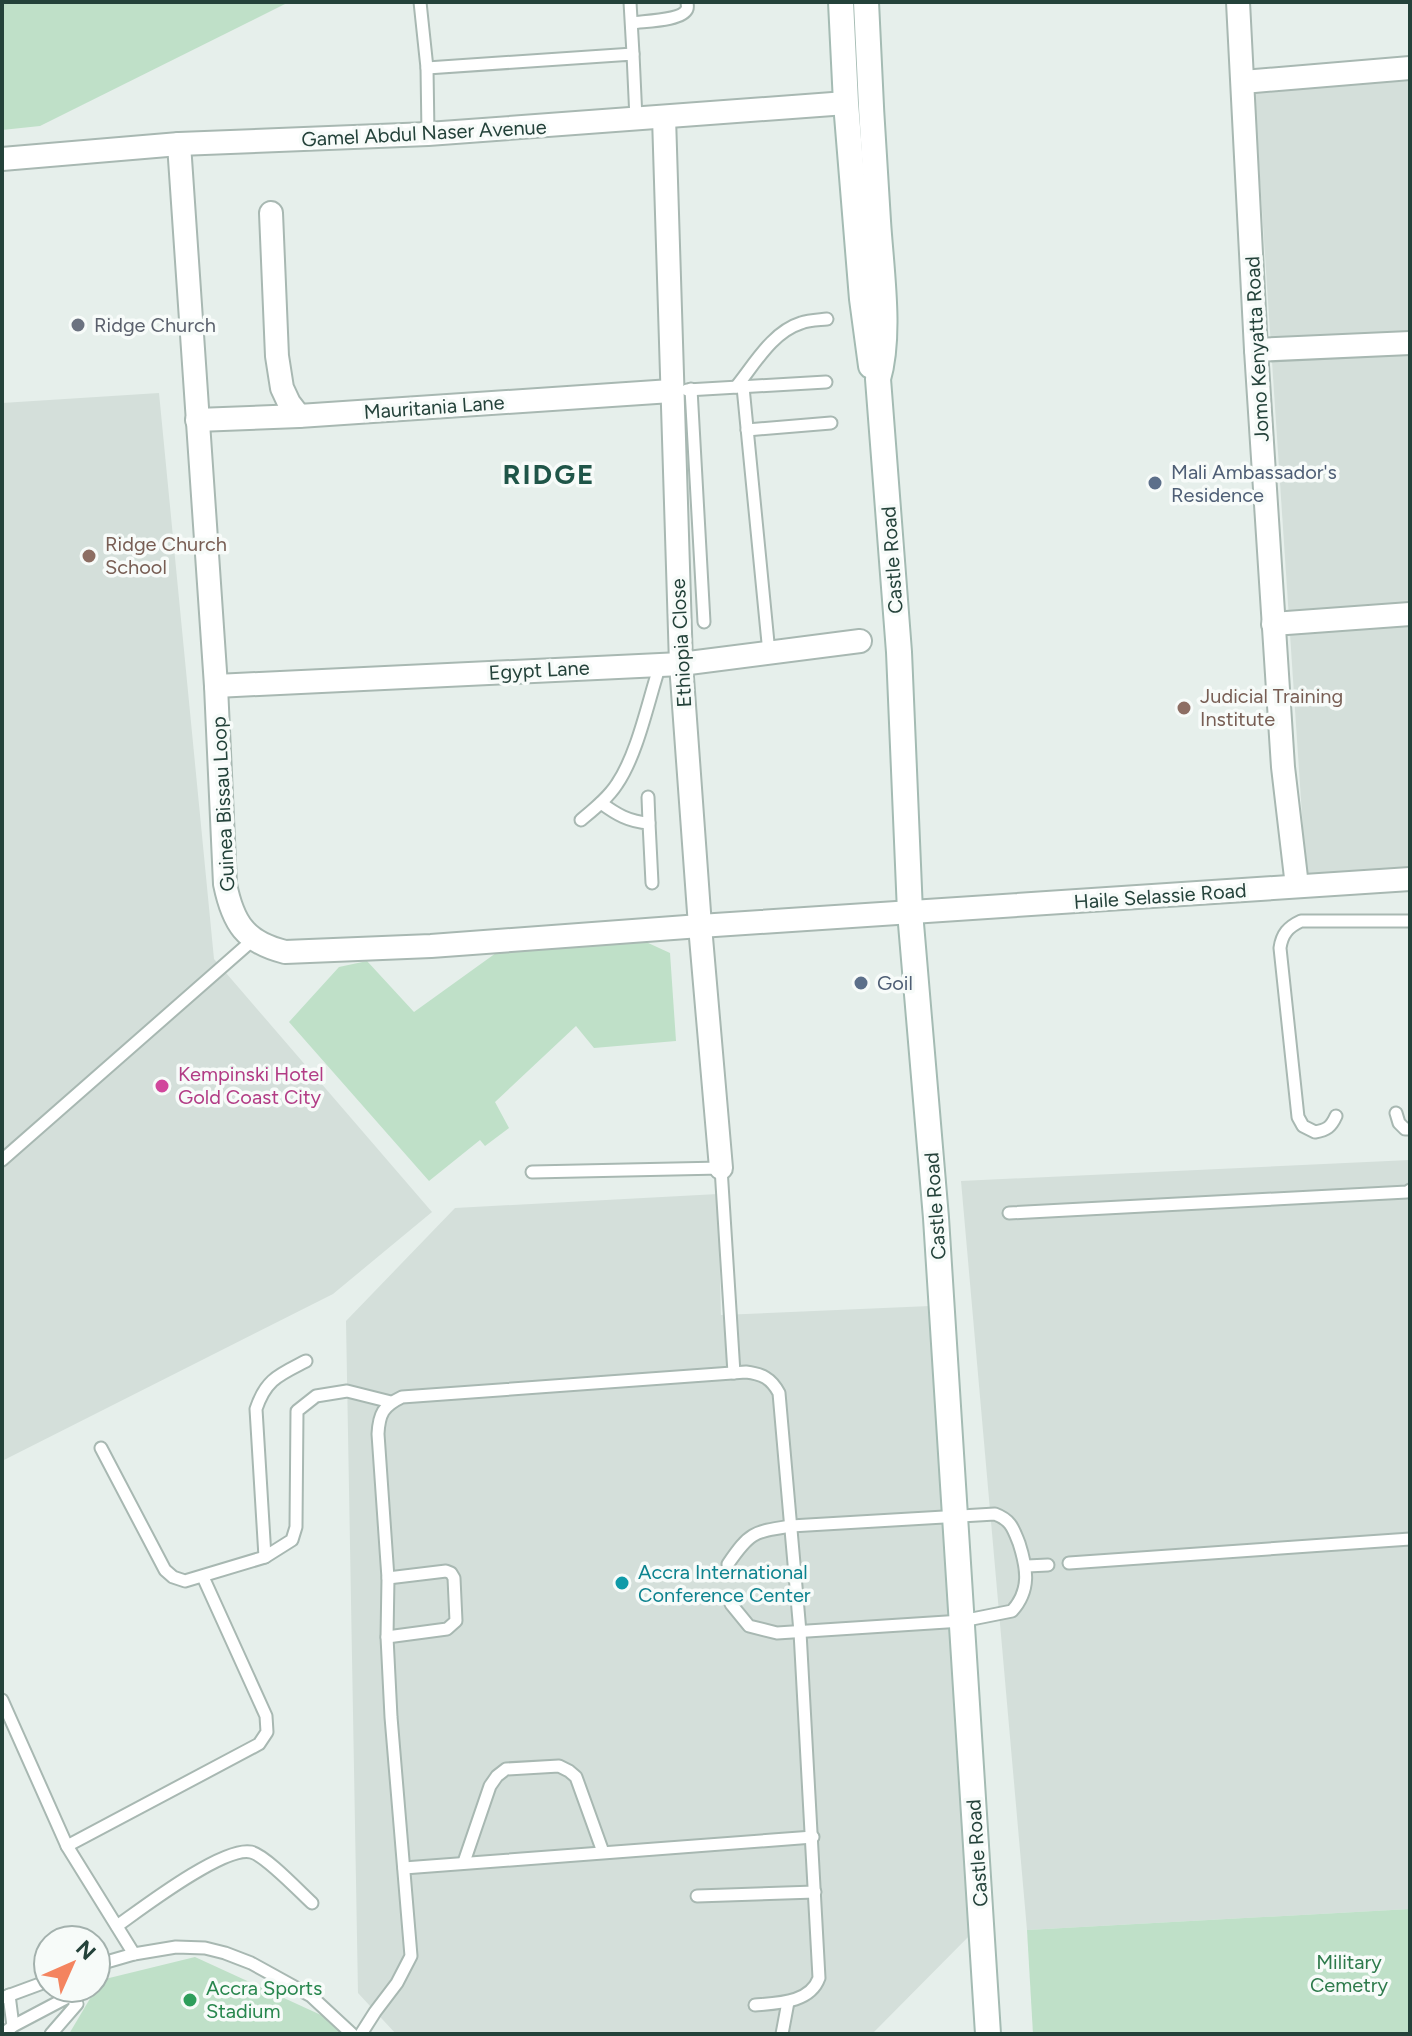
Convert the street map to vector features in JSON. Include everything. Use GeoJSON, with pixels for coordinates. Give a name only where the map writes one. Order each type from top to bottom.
{"type":"FeatureCollection","features":[{"type":"Feature","properties":{"kind":"main road","name":"Castle Road"},"geometry":{"type":"LineString","coordinates":[[841,2],[862,299],[870,363],[878,379]]}},
{"type":"Feature","properties":{"kind":"main road","name":"Castle Road"},"geometry":{"type":"LineString","coordinates":[[866,2],[869,101],[883,298],[884,360],[878,379],[899,652],[910,912],[936,1218],[988,2034]]}},
{"type":"Feature","properties":{"kind":"street","name":"Jomo Kenyatta Road"},"geometry":{"type":"LineString","coordinates":[[1238,2],[1273,624],[1283,767],[1297,886]]}},
{"type":"Feature","properties":{"kind":"street"},"geometry":{"type":"LineString","coordinates":[[1243,82],[1410,68]]}},
{"type":"Feature","properties":{"kind":"street","name":"Gamel Abdul Naser Avenue"},"geometry":{"type":"LineString","coordinates":[[2,159],[179,144],[428,134],[846,103]]}},
{"type":"Feature","properties":{"kind":"street","name":"Ethiopia Close"},"geometry":{"type":"LineString","coordinates":[[664,117],[681,390],[670,664],[700,926],[721,1168]]}},
{"type":"Feature","properties":{"kind":"street","name":"Guinea Bissau Loop"},"geometry":{"type":"LineString","coordinates":[[179,144],[216,686],[225,884],[230,909],[240,927],[254,939]]}},
{"type":"Feature","properties":{"kind":"street"},"geometry":{"type":"LineString","coordinates":[[271,213],[277,356],[282,388],[299,416]]}},
{"type":"Feature","properties":{"kind":"street"},"geometry":{"type":"LineString","coordinates":[[1256,350],[1410,343]]}},
{"type":"Feature","properties":{"kind":"street","name":"Mauritania Lane"},"geometry":{"type":"LineString","coordinates":[[197,420],[681,390]]}},
{"type":"Feature","properties":{"kind":"street"},"geometry":{"type":"LineString","coordinates":[[1273,624],[1410,614]]}},
{"type":"Feature","properties":{"kind":"street","name":"Egypt Lane"},"geometry":{"type":"LineString","coordinates":[[216,686],[670,664],[860,641]]}},
{"type":"Feature","properties":{"kind":"street","name":"Haile Selassie Road"},"geometry":{"type":"LineString","coordinates":[[910,912],[1410,879]]}},
{"type":"Feature","properties":{"kind":"street"},"geometry":{"type":"LineString","coordinates":[[254,939],[285,952],[431,946],[910,912]]}},
{"type":"Feature","properties":{"kind":"lane"},"geometry":{"type":"LineString","coordinates":[[420,2],[427,68],[428,134]]}},
{"type":"Feature","properties":{"kind":"lane"},"geometry":{"type":"LineString","coordinates":[[630,2],[636,119]]}},
{"type":"Feature","properties":{"kind":"lane"},"geometry":{"type":"LineString","coordinates":[[632,23],[675,18],[684,14],[687,2]]}},
{"type":"Feature","properties":{"kind":"lane"},"geometry":{"type":"LineString","coordinates":[[427,68],[633,54]]}},
{"type":"Feature","properties":{"kind":"lane"},"geometry":{"type":"LineString","coordinates":[[769,653],[740,387],[784,331],[801,323],[827,319]]}},
{"type":"Feature","properties":{"kind":"lane"},"geometry":{"type":"LineString","coordinates":[[704,622],[681,390],[826,382]]}},
{"type":"Feature","properties":{"kind":"lane"},"geometry":{"type":"LineString","coordinates":[[747,430],[831,423]]}},
{"type":"Feature","properties":{"kind":"lane"},"geometry":{"type":"LineString","coordinates":[[581,820],[617,784],[670,664]]}},
{"type":"Feature","properties":{"kind":"lane"},"geometry":{"type":"LineString","coordinates":[[648,797],[652,883]]}},
{"type":"Feature","properties":{"kind":"lane"},"geometry":{"type":"LineString","coordinates":[[601,803],[618,816],[649,823]]}},
{"type":"Feature","properties":{"kind":"lane"},"geometry":{"type":"LineString","coordinates":[[1336,1116],[1326,1130],[1315,1132],[1303,1126],[1298,1117],[1280,948],[1282,938],[1290,927],[1301,921],[1410,921]]}},
{"type":"Feature","properties":{"kind":"lane"},"geometry":{"type":"LineString","coordinates":[[2,1143],[6,1156],[254,939]]}},
{"type":"Feature","properties":{"kind":"lane"},"geometry":{"type":"LineString","coordinates":[[1396,1113],[1399,1123],[1410,1129]]}},
{"type":"Feature","properties":{"kind":"lane"},"geometry":{"type":"LineString","coordinates":[[532,1172],[721,1168],[734,1373]]}},
{"type":"Feature","properties":{"kind":"lane"},"geometry":{"type":"LineString","coordinates":[[1009,1213],[1410,1190]]}},
{"type":"Feature","properties":{"kind":"lane"},"geometry":{"type":"LineString","coordinates":[[265,1557],[256,1409],[261,1392],[276,1377],[306,1361]]}},
{"type":"Feature","properties":{"kind":"lane"},"geometry":{"type":"LineString","coordinates":[[361,2034],[397,1983],[411,1956],[391,1717],[388,1578],[378,1434],[383,1408],[402,1397],[734,1373],[767,1377],[779,1393],[800,1632],[819,1978],[808,1994],[788,2002],[755,2005]]}},
{"type":"Feature","properties":{"kind":"lane"},"geometry":{"type":"LineString","coordinates":[[101,1448],[165,1570],[185,1581],[265,1557],[292,1540],[296,1527],[297,1411],[316,1396],[347,1391],[391,1402]]}},
{"type":"Feature","properties":{"kind":"lane"},"geometry":{"type":"LineString","coordinates":[[728,1564],[744,1540],[763,1530],[995,1514],[1012,1524],[1027,1566],[1024,1593],[1012,1611],[962,1621],[777,1633],[749,1626],[731,1604]]}},
{"type":"Feature","properties":{"kind":"lane"},"geometry":{"type":"LineString","coordinates":[[1069,1563],[1410,1539]]}},
{"type":"Feature","properties":{"kind":"lane"},"geometry":{"type":"LineString","coordinates":[[1027,1566],[1048,1565]]}},
{"type":"Feature","properties":{"kind":"lane"},"geometry":{"type":"LineString","coordinates":[[387,1637],[447,1629],[456,1621],[454,1578],[451,1573],[388,1578]]}},
{"type":"Feature","properties":{"kind":"lane"},"geometry":{"type":"LineString","coordinates":[[67,1846],[259,1744],[267,1732],[266,1716],[203,1577]]}},
{"type":"Feature","properties":{"kind":"lane"},"geometry":{"type":"LineString","coordinates":[[2,1700],[67,1846],[134,1954]]}},
{"type":"Feature","properties":{"kind":"lane"},"geometry":{"type":"LineString","coordinates":[[464,1862],[490,1786],[506,1769],[559,1766],[569,1771],[576,1777],[603,1852]]}},
{"type":"Feature","properties":{"kind":"lane"},"geometry":{"type":"LineString","coordinates":[[404,1868],[813,1837]]}},
{"type":"Feature","properties":{"kind":"lane"},"geometry":{"type":"LineString","coordinates":[[117,1926],[171,1887],[225,1857],[247,1850],[260,1855],[312,1903]]}},
{"type":"Feature","properties":{"kind":"lane"},"geometry":{"type":"LineString","coordinates":[[697,1896],[815,1892]]}},
{"type":"Feature","properties":{"kind":"lane"},"geometry":{"type":"LineString","coordinates":[[112,1960],[176,1947],[205,1948],[225,1953],[251,1963],[311,1996],[352,2034]]}},
{"type":"Feature","properties":{"kind":"lane"},"geometry":{"type":"LineString","coordinates":[[32,1987],[5,1997],[8,2030],[68,1997],[72,1998],[77,2004],[51,2034]]}},
{"type":"Feature","properties":{"kind":"lane"},"geometry":{"type":"LineString","coordinates":[[782,2034],[788,2002]]}},
{"type":"Feature","properties":{"kind":"shaded area"},"geometry":{"type":"Polygon","coordinates":[[[1410,81],[1410,869],[1306,876],[1254,89],[1410,81]]]}},
{"type":"Feature","properties":{"kind":"shaded area","name":"Kempinski Hotel Gold Coast City"},"geometry":{"type":"Polygon","coordinates":[[[159,393],[214,959],[432,1212],[333,1294],[2,1461],[2,403],[159,393]]]}},
{"type":"Feature","properties":{"kind":"shaded area"},"geometry":{"type":"Polygon","coordinates":[[[1410,1160],[1410,1909],[1027,1930],[961,1181],[1410,1160]]]}},
{"type":"Feature","properties":{"kind":"shaded area"},"geometry":{"type":"Polygon","coordinates":[[[718,1194],[721,1315],[930,1306],[978,1927],[872,2034],[396,2034],[358,1993],[346,1321],[455,1208],[718,1194]]]}},
{"type":"Feature","properties":{"kind":"green space"},"geometry":{"type":"Polygon","coordinates":[[[2,2],[289,2],[40,126],[2,130],[2,2]]]}},
{"type":"Feature","properties":{"kind":"green space"},"geometry":{"type":"Polygon","coordinates":[[[646,942],[670,953],[676,1041],[594,1048],[576,1026],[495,1102],[509,1128],[485,1146],[480,1140],[429,1181],[289,1022],[339,967],[367,961],[414,1012],[496,953],[646,942]]]}},
{"type":"Feature","properties":{"kind":"green space","name":"Military Cemetry"},"geometry":{"type":"Polygon","coordinates":[[[1410,1909],[1410,2034],[1033,2034],[1027,1930],[1410,1909]]]}},
{"type":"Feature","properties":{"kind":"green space","name":"Accra Sports Stadium"},"geometry":{"type":"Polygon","coordinates":[[[195,1957],[334,2021],[346,2034],[69,2034],[87,2004],[112,2004],[112,1977],[195,1957]]]}},
{"type":"Feature","properties":{"kind":"place","name":"Ridge Church"},"geometry":{"type":"Point","coordinates":[78,325]}},
{"type":"Feature","properties":{"kind":"place","name":"Mali Ambassador's Residence"},"geometry":{"type":"Point","coordinates":[1155,483]}},
{"type":"Feature","properties":{"kind":"place","name":"Ridge Church School"},"geometry":{"type":"Point","coordinates":[89,556]}},
{"type":"Feature","properties":{"kind":"place","name":"Judicial Training Institute"},"geometry":{"type":"Point","coordinates":[1184,708]}},
{"type":"Feature","properties":{"kind":"place","name":"Goil"},"geometry":{"type":"Point","coordinates":[861,983]}},
{"type":"Feature","properties":{"kind":"place","name":"Kempinski Hotel Gold Coast City"},"geometry":{"type":"Point","coordinates":[162,1086]}},
{"type":"Feature","properties":{"kind":"place","name":"Accra International Conference Center"},"geometry":{"type":"Point","coordinates":[622,1583]}},
{"type":"Feature","properties":{"kind":"place","name":"Accra Sports Stadium"},"geometry":{"type":"Point","coordinates":[190,2000]}},
{"type":"Feature","properties":{"kind":"district","name":"RIDGE"},"geometry":{"type":"Point","coordinates":[549,474]}}]}
